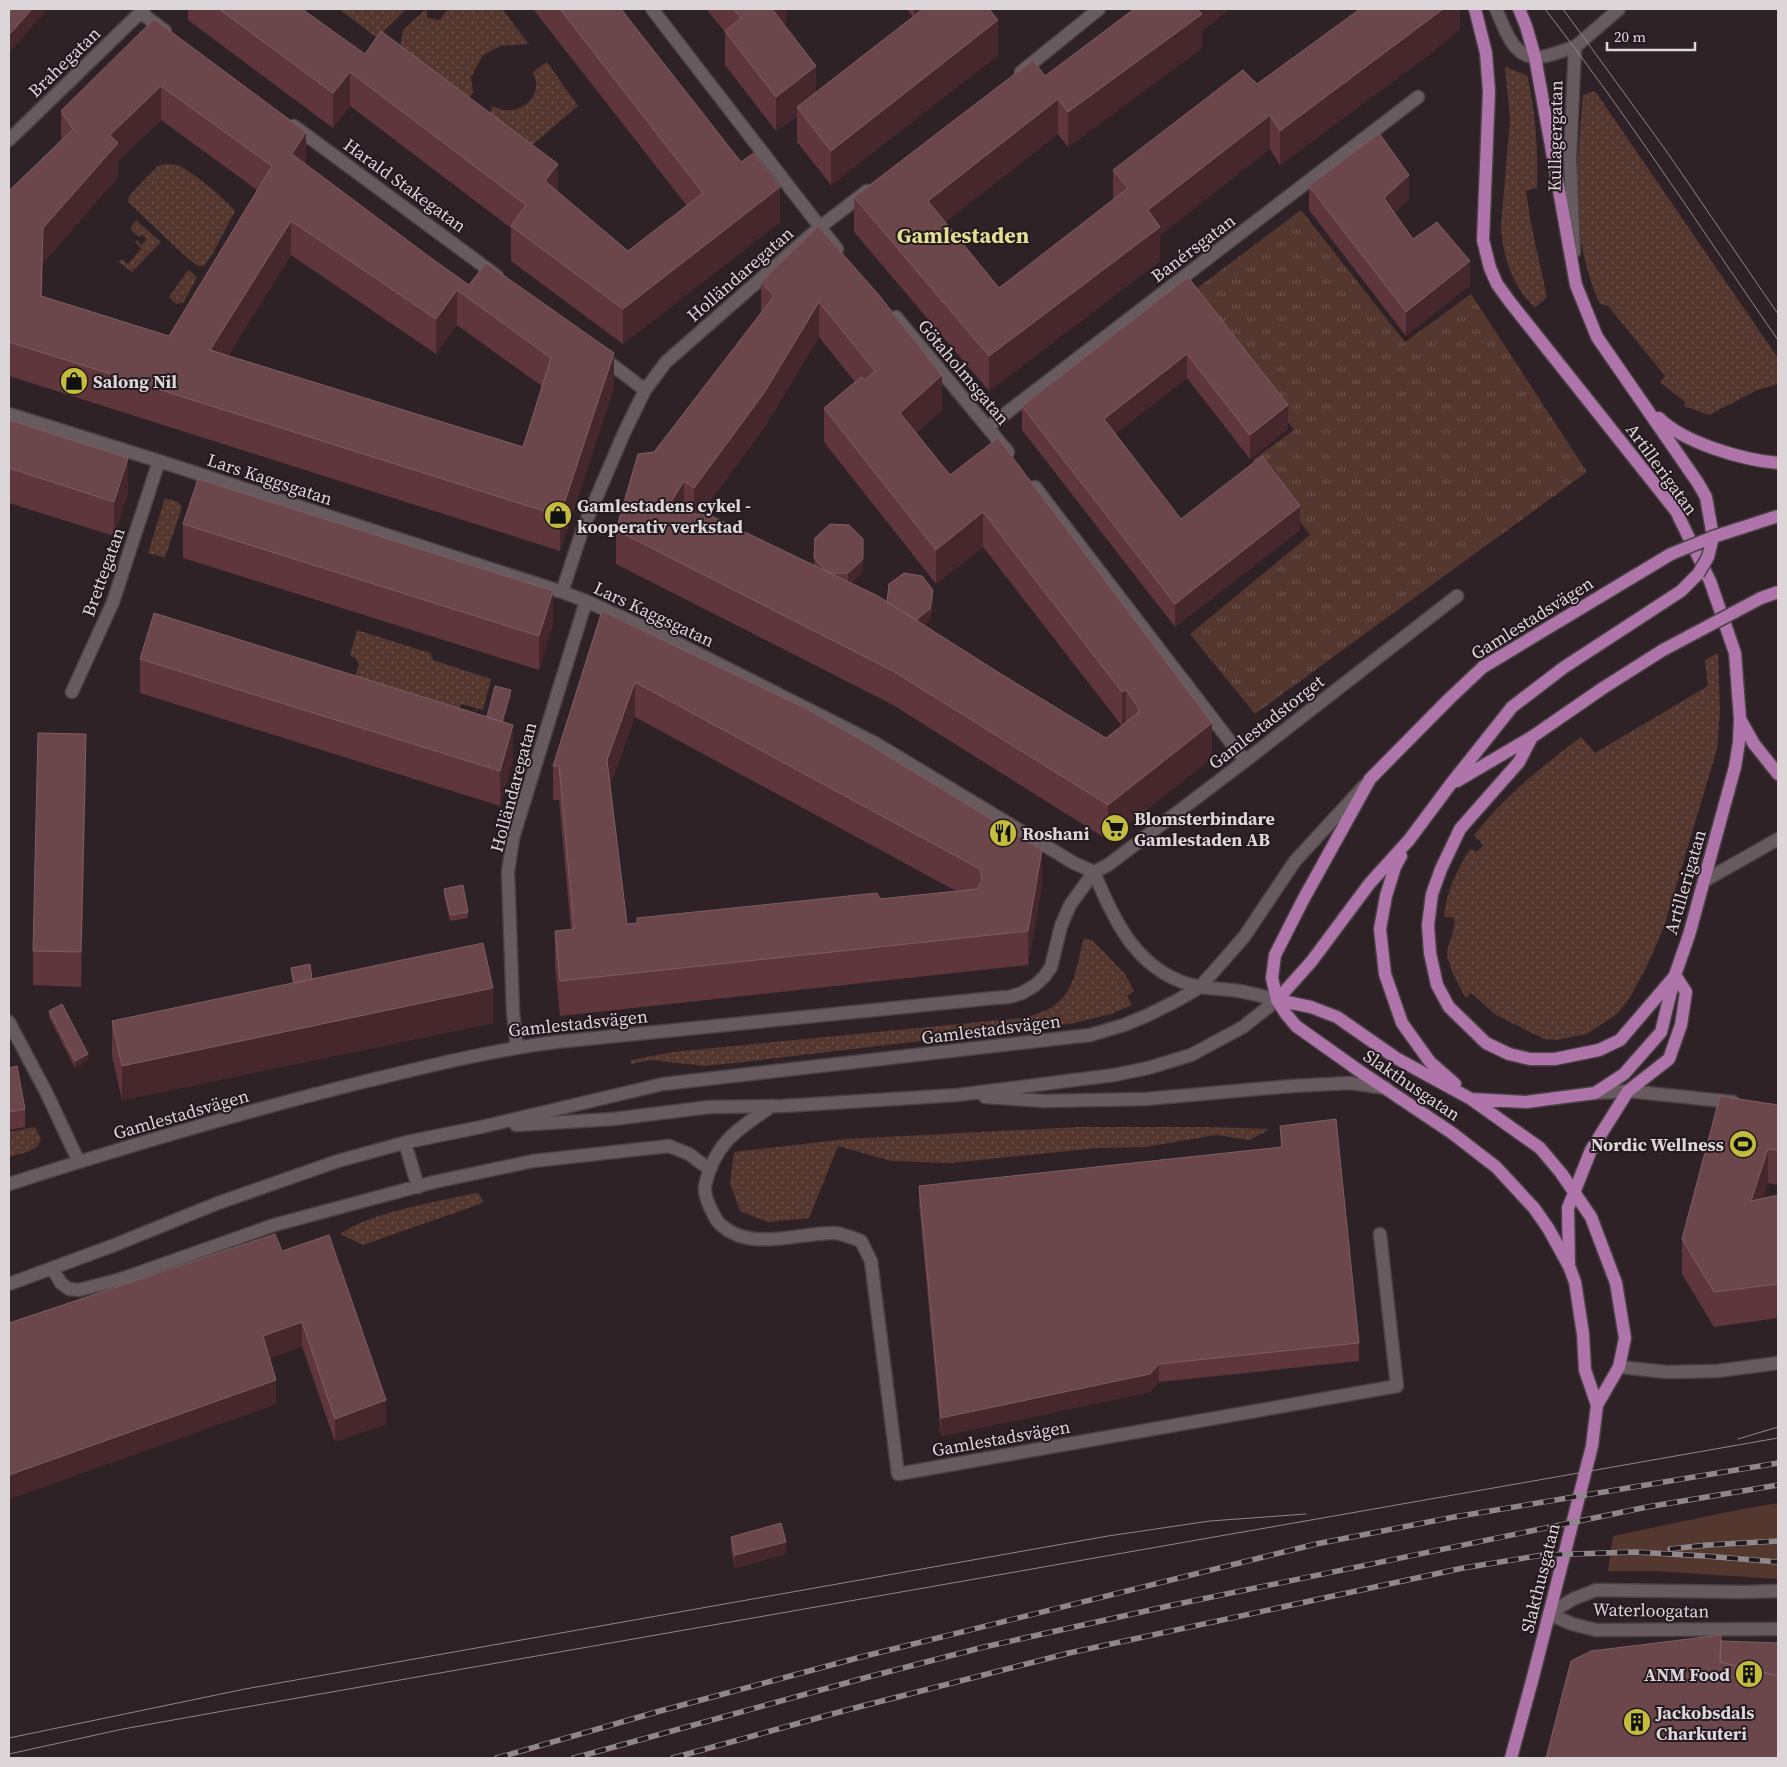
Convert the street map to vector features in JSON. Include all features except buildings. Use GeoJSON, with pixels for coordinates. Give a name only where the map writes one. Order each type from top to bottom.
{"type":"FeatureCollection","features":[{"type":"Feature","properties":{"kind":"main road","name":"Artillerigatan"},"geometry":{"type":"LineString","coordinates":[[1471,1099],[1526,1102],[1595,1092],[1624,1074],[1661,1032],[1675,975],[1704,881],[1735,767],[1740,719],[1735,653],[1710,580],[1676,511],[1510,302],[1497,284],[1490,268],[1483,240],[1489,91],[1486,53],[1475,9]]}},
{"type":"Feature","properties":{"kind":"main road","name":"Artillerigatan"},"geometry":{"type":"LineString","coordinates":[[1519,9],[1535,57],[1576,285],[1597,337],[1706,497],[1713,537]]}},
{"type":"Feature","properties":{"kind":"main road","name":"Artillerigatan"},"geometry":{"type":"LineString","coordinates":[[1637,396],[1668,427],[1688,438],[1734,455],[1778,463]]}},
{"type":"Feature","properties":{"kind":"main road","name":"Gamlestadsvägen"},"geometry":{"type":"LineString","coordinates":[[1277,1000],[1272,978],[1275,955],[1370,779],[1449,699],[1483,667],[1671,554],[1713,537],[1778,516]]}},
{"type":"Feature","properties":{"kind":"main road","name":"Gamlestadsvägen"},"geometry":{"type":"LineString","coordinates":[[1277,1000],[1311,962],[1370,883],[1410,840],[1450,785],[1512,707],[1563,668],[1681,591],[1698,574],[1708,557],[1713,537]]}},
{"type":"Feature","properties":{"kind":"main road","name":"Gamlestadsvägen"},"geometry":{"type":"LineString","coordinates":[[1450,785],[1532,736],[1663,650],[1762,598],[1778,592]]}},
{"type":"Feature","properties":{"kind":"main road"},"geometry":{"type":"LineString","coordinates":[[1740,719],[1754,744],[1778,774]]}},
{"type":"Feature","properties":{"kind":"main road","name":"Artillerigatan"},"geometry":{"type":"LineString","coordinates":[[1532,736],[1519,762],[1460,829],[1441,869],[1432,894],[1428,925],[1430,953],[1437,985],[1449,1007],[1486,1043],[1509,1054],[1530,1059],[1555,1059],[1599,1050],[1620,1040],[1675,975]]}},
{"type":"Feature","properties":{"kind":"main road","name":"Slakthusgatan"},"geometry":{"type":"LineString","coordinates":[[1410,840],[1395,867],[1386,896],[1380,929],[1385,974],[1402,1023],[1430,1062],[1471,1099],[1540,1148],[1561,1173],[1591,1217],[1616,1282],[1626,1338],[1619,1366],[1597,1405],[1592,1446],[1511,1758]]}},
{"type":"Feature","properties":{"kind":"main road"},"geometry":{"type":"LineString","coordinates":[[1569,1266],[1568,1208],[1590,1150],[1628,1091],[1669,1059],[1681,1025],[1686,992],[1675,975]]}},
{"type":"Feature","properties":{"kind":"main road","name":"Slakthusgatan"},"geometry":{"type":"LineString","coordinates":[[1277,1000],[1296,1026],[1318,1043],[1452,1133],[1496,1166],[1534,1208],[1548,1228],[1576,1282],[1583,1334],[1584,1370],[1597,1405]]}},
{"type":"Feature","properties":{"kind":"main road","name":"Slakthusgatan"},"geometry":{"type":"LineString","coordinates":[[1277,1000],[1311,1007],[1337,1017],[1396,1058],[1471,1099]]}},
{"type":"Feature","properties":{"kind":"street"},"geometry":{"type":"LineString","coordinates":[[652,9],[844,256]]}},
{"type":"Feature","properties":{"kind":"street"},"geometry":{"type":"LineString","coordinates":[[1014,77],[1099,9]]}},
{"type":"Feature","properties":{"kind":"street"},"geometry":{"type":"LineString","coordinates":[[1496,9],[1515,47],[1535,57],[1575,47],[1619,9]]}},
{"type":"Feature","properties":{"kind":"street"},"geometry":{"type":"LineString","coordinates":[[142,11],[172,36]]}},
{"type":"Feature","properties":{"kind":"street","name":"Brahegatan"},"geometry":{"type":"LineString","coordinates":[[9,140],[142,11]]}},
{"type":"Feature","properties":{"kind":"street","name":"Kullagergatan"},"geometry":{"type":"LineString","coordinates":[[1575,47],[1570,157],[1576,285]]}},
{"type":"Feature","properties":{"kind":"street","name":"Banérsgatan"},"geometry":{"type":"LineString","coordinates":[[988,427],[1418,97]]}},
{"type":"Feature","properties":{"kind":"street","name":"Harald Stakegatan"},"geometry":{"type":"LineString","coordinates":[[284,119],[451,240],[505,282]]}},
{"type":"Feature","properties":{"kind":"street","name":"Holländaregatan"},"geometry":{"type":"LineString","coordinates":[[562,592],[582,531],[624,433],[645,390],[666,362],[820,227],[874,185]]}},
{"type":"Feature","properties":{"kind":"street","name":"Götaholmsgatan"},"geometry":{"type":"LineString","coordinates":[[889,309],[1017,464]]}},
{"type":"Feature","properties":{"kind":"street"},"geometry":{"type":"LineString","coordinates":[[591,348],[645,390]]}},
{"type":"Feature","properties":{"kind":"street","name":"Lars Kaggsgatan"},"geometry":{"type":"LineString","coordinates":[[9,414],[159,461],[586,601],[657,633],[875,743],[1074,863],[1094,872]]}},
{"type":"Feature","properties":{"kind":"street","name":"Brettegatan"},"geometry":{"type":"LineString","coordinates":[[72,692],[113,602],[159,461]]}},
{"type":"Feature","properties":{"kind":"street"},"geometry":{"type":"LineString","coordinates":[[1029,479],[1245,761]]}},
{"type":"Feature","properties":{"kind":"street","name":"Gamlestadstorget"},"geometry":{"type":"LineString","coordinates":[[1094,872],[1108,865],[1245,761],[1457,596]]}},
{"type":"Feature","properties":{"kind":"street","name":"Holländaregatan"},"geometry":{"type":"LineString","coordinates":[[517,1047],[513,1012],[508,872],[513,838],[586,601]]}},
{"type":"Feature","properties":{"kind":"street","name":"Gamlestadsvägen"},"geometry":{"type":"LineString","coordinates":[[9,1284],[218,1203],[338,1161],[405,1143],[663,1084],[1090,1035],[1124,1025],[1178,1000],[1200,987],[1244,937],[1295,861],[1370,779]]}},
{"type":"Feature","properties":{"kind":"street"},"geometry":{"type":"LineString","coordinates":[[1704,881],[1778,839]]}},
{"type":"Feature","properties":{"kind":"street"},"geometry":{"type":"LineString","coordinates":[[1094,872],[1107,903],[1132,946],[1155,969],[1200,987],[1241,991],[1277,1000]]}},
{"type":"Feature","properties":{"kind":"street","name":"Gamlestadsvägen"},"geometry":{"type":"LineString","coordinates":[[9,1184],[305,1096],[476,1054],[517,1047],[1009,997],[1022,993],[1034,986],[1051,967],[1061,926],[1070,906],[1094,872]]}},
{"type":"Feature","properties":{"kind":"street","name":"Gamlestadsvägen"},"geometry":{"type":"LineString","coordinates":[[481,1127],[613,1119],[709,1107],[772,1106],[957,1095],[1114,1075],[1191,1055],[1243,1027],[1277,1000]]}},
{"type":"Feature","properties":{"kind":"street"},"geometry":{"type":"LineString","coordinates":[[9,1022],[46,1092],[79,1162]]}},
{"type":"Feature","properties":{"kind":"street","name":"Gamlestadsvägen"},"geometry":{"type":"LineString","coordinates":[[957,1095],[1044,1101],[1145,1099],[1350,1083],[1386,1088]]}},
{"type":"Feature","properties":{"kind":"street"},"geometry":{"type":"LineString","coordinates":[[1595,1092],[1628,1091],[1749,1104]]}},
{"type":"Feature","properties":{"kind":"street","name":"Gamlestadsvägen"},"geometry":{"type":"LineString","coordinates":[[772,1106],[737,1129],[722,1146],[709,1169],[704,1189],[710,1207],[719,1224],[737,1235],[760,1240],[836,1233],[861,1241],[871,1261],[898,1474],[1397,1386],[1380,1234]]}},
{"type":"Feature","properties":{"kind":"street"},"geometry":{"type":"LineString","coordinates":[[405,1143],[418,1187]]}},
{"type":"Feature","properties":{"kind":"street"},"geometry":{"type":"LineString","coordinates":[[52,1268],[61,1283],[69,1289],[79,1290],[121,1279],[274,1225],[418,1187],[533,1161],[669,1146],[689,1154],[709,1169]]}},
{"type":"Feature","properties":{"kind":"street"},"geometry":{"type":"LineString","coordinates":[[1619,1366],[1667,1372],[1717,1370],[1778,1363]]}},
{"type":"Feature","properties":{"kind":"street","name":"Waterloogatan"},"geometry":{"type":"LineString","coordinates":[[1549,1614],[1573,1599],[1596,1590],[1778,1591]]}},
{"type":"Feature","properties":{"kind":"street","name":"Waterloogatan"},"geometry":{"type":"LineString","coordinates":[[1549,1614],[1572,1624],[1596,1630],[1778,1629]]}},
{"type":"Feature","properties":{"kind":"green space"},"geometry":{"type":"Polygon","coordinates":[[[339,9],[404,9],[405,10],[377,38],[339,9]]]}},
{"type":"Feature","properties":{"kind":"green space"},"geometry":{"type":"Polygon","coordinates":[[[450,9],[502,9],[529,44],[500,46],[483,55],[471,77],[473,92],[465,103],[400,47],[403,30],[425,10],[427,11],[427,18],[440,20],[445,12],[450,9]]]}},
{"type":"Feature","properties":{"kind":"green space"},"geometry":{"type":"Polygon","coordinates":[[[547,62],[578,106],[530,147],[486,119],[493,106],[502,110],[511,110],[526,104],[532,98],[535,90],[536,82],[533,72],[547,62]]]}},
{"type":"Feature","properties":{"kind":"green space"},"geometry":{"type":"Polygon","coordinates":[[[1505,67],[1527,75],[1534,117],[1537,145],[1537,188],[1526,191],[1531,224],[1547,297],[1535,308],[1515,281],[1510,270],[1502,238],[1501,226],[1510,119],[1505,67]]]}},
{"type":"Feature","properties":{"kind":"green space"},"geometry":{"type":"Polygon","coordinates":[[[1595,91],[1778,358],[1778,384],[1757,390],[1709,415],[1684,406],[1685,402],[1660,382],[1665,376],[1608,306],[1600,304],[1590,279],[1583,253],[1578,201],[1583,95],[1595,91]]]}},
{"type":"Feature","properties":{"kind":"green space"},"geometry":{"type":"Polygon","coordinates":[[[165,164],[180,166],[185,169],[201,180],[235,211],[204,266],[198,266],[185,256],[128,202],[129,196],[146,178],[158,166],[165,164]]]}},
{"type":"Feature","properties":{"kind":"green space"},"geometry":{"type":"Polygon","coordinates":[[[1301,210],[1405,342],[1471,294],[1587,472],[1255,714],[1190,634],[1310,535],[1253,460],[1294,430],[1192,292],[1301,210]]]}},
{"type":"Feature","properties":{"kind":"green space"},"geometry":{"type":"Polygon","coordinates":[[[136,220],[161,242],[132,272],[119,262],[121,259],[128,264],[141,249],[135,242],[137,240],[141,245],[147,239],[142,235],[139,237],[130,229],[136,220]]]}},
{"type":"Feature","properties":{"kind":"green space"},"geometry":{"type":"Polygon","coordinates":[[[188,270],[197,277],[184,302],[176,304],[169,297],[188,270]]]}},
{"type":"Feature","properties":{"kind":"green space"},"geometry":{"type":"Polygon","coordinates":[[[165,498],[178,502],[182,507],[165,558],[148,553],[165,498]]]}},
{"type":"Feature","properties":{"kind":"green space"},"geometry":{"type":"Polygon","coordinates":[[[357,630],[430,653],[433,660],[491,679],[483,710],[461,704],[456,723],[355,676],[359,665],[356,659],[350,655],[357,630]]]}},
{"type":"Feature","properties":{"kind":"green space"},"geometry":{"type":"Polygon","coordinates":[[[1718,653],[1720,712],[1717,749],[1664,927],[1647,966],[1629,999],[1617,1014],[1587,1034],[1556,1040],[1544,1039],[1496,1015],[1471,993],[1466,998],[1452,970],[1447,954],[1454,929],[1454,919],[1444,917],[1450,890],[1461,865],[1470,849],[1477,852],[1483,845],[1474,835],[1524,783],[1581,737],[1595,753],[1708,686],[1705,660],[1718,653]]]}},
{"type":"Feature","properties":{"kind":"green space"},"geometry":{"type":"Polygon","coordinates":[[[1084,939],[1093,941],[1125,974],[1134,991],[1127,996],[1132,1005],[1111,1014],[1074,1023],[744,1062],[705,1066],[650,1060],[631,1064],[631,1060],[673,1052],[1021,1018],[1033,1015],[1043,1012],[1064,996],[1074,978],[1084,939]]]}},
{"type":"Feature","properties":{"kind":"green space"},"geometry":{"type":"Polygon","coordinates":[[[35,1127],[41,1139],[38,1146],[30,1151],[9,1157],[9,1132],[35,1127]]]}},
{"type":"Feature","properties":{"kind":"green space"},"geometry":{"type":"Polygon","coordinates":[[[1078,1127],[1270,1129],[1250,1140],[1216,1135],[1146,1147],[1097,1148],[951,1163],[891,1161],[838,1146],[809,1218],[768,1222],[740,1211],[730,1183],[734,1152],[847,1139],[1078,1127]]]}},
{"type":"Feature","properties":{"kind":"green space"},"geometry":{"type":"Polygon","coordinates":[[[475,1193],[479,1194],[483,1201],[480,1204],[363,1245],[340,1234],[353,1226],[386,1214],[475,1193]]]}},
{"type":"Feature","properties":{"kind":"green space"},"geometry":{"type":"Polygon","coordinates":[[[1778,1503],[1778,1579],[1654,1571],[1608,1571],[1613,1536],[1778,1503]]]}},
{"type":"Feature","properties":{"kind":"tram line"},"geometry":{"type":"LineString","coordinates":[[1545,9],[1635,131],[1778,340]]}},
{"type":"Feature","properties":{"kind":"tram line"},"geometry":{"type":"LineString","coordinates":[[1563,9],[1667,152],[1778,314]]}},
{"type":"Feature","properties":{"kind":"tram line"},"geometry":{"type":"LineString","coordinates":[[1738,1439],[1778,1427]]}},
{"type":"Feature","properties":{"kind":"tram line"},"geometry":{"type":"LineString","coordinates":[[9,1754],[123,1729],[212,1713],[1778,1438]]}},
{"type":"Feature","properties":{"kind":"tram line"},"geometry":{"type":"LineString","coordinates":[[9,1738],[245,1689],[1108,1536],[1210,1521],[1306,1514]]}},
{"type":"Feature","properties":{"kind":"railway"},"geometry":{"type":"LineString","coordinates":[[497,1758],[660,1711],[861,1657],[1316,1544],[1454,1517],[1778,1463]]}},
{"type":"Feature","properties":{"kind":"railway"},"geometry":{"type":"LineString","coordinates":[[574,1758],[984,1647],[1173,1605],[1647,1507],[1778,1485]]}},
{"type":"Feature","properties":{"kind":"railway"},"geometry":{"type":"LineString","coordinates":[[1670,1549],[1778,1541]]}},
{"type":"Feature","properties":{"kind":"railway"},"geometry":{"type":"LineString","coordinates":[[673,1758],[843,1711],[1069,1653],[1463,1568],[1543,1555],[1635,1552],[1778,1562]]}},
{"type":"Feature","properties":{"kind":"place","name":"Salong Nil"},"geometry":{"type":"Point","coordinates":[74,381]}},
{"type":"Feature","properties":{"kind":"place","name":"Gamlestadens cykel - kooperativ verkstad"},"geometry":{"type":"Point","coordinates":[558,515]}},
{"type":"Feature","properties":{"kind":"place","name":"Blomsterbindare Gamlestaden AB"},"geometry":{"type":"Point","coordinates":[1115,828]}},
{"type":"Feature","properties":{"kind":"place","name":"Roshani"},"geometry":{"type":"Point","coordinates":[1003,833]}},
{"type":"Feature","properties":{"kind":"place","name":"Nordic Wellness"},"geometry":{"type":"Point","coordinates":[1743,1144]}},
{"type":"Feature","properties":{"kind":"place","name":"ANM Food"},"geometry":{"type":"Point","coordinates":[1749,1674]}},
{"type":"Feature","properties":{"kind":"place","name":"Jackobsdals Charkuteri"},"geometry":{"type":"Point","coordinates":[1637,1722]}},
{"type":"Feature","properties":{"kind":"district","name":"Gamlestaden"},"geometry":{"type":"Point","coordinates":[963,235]}}]}
